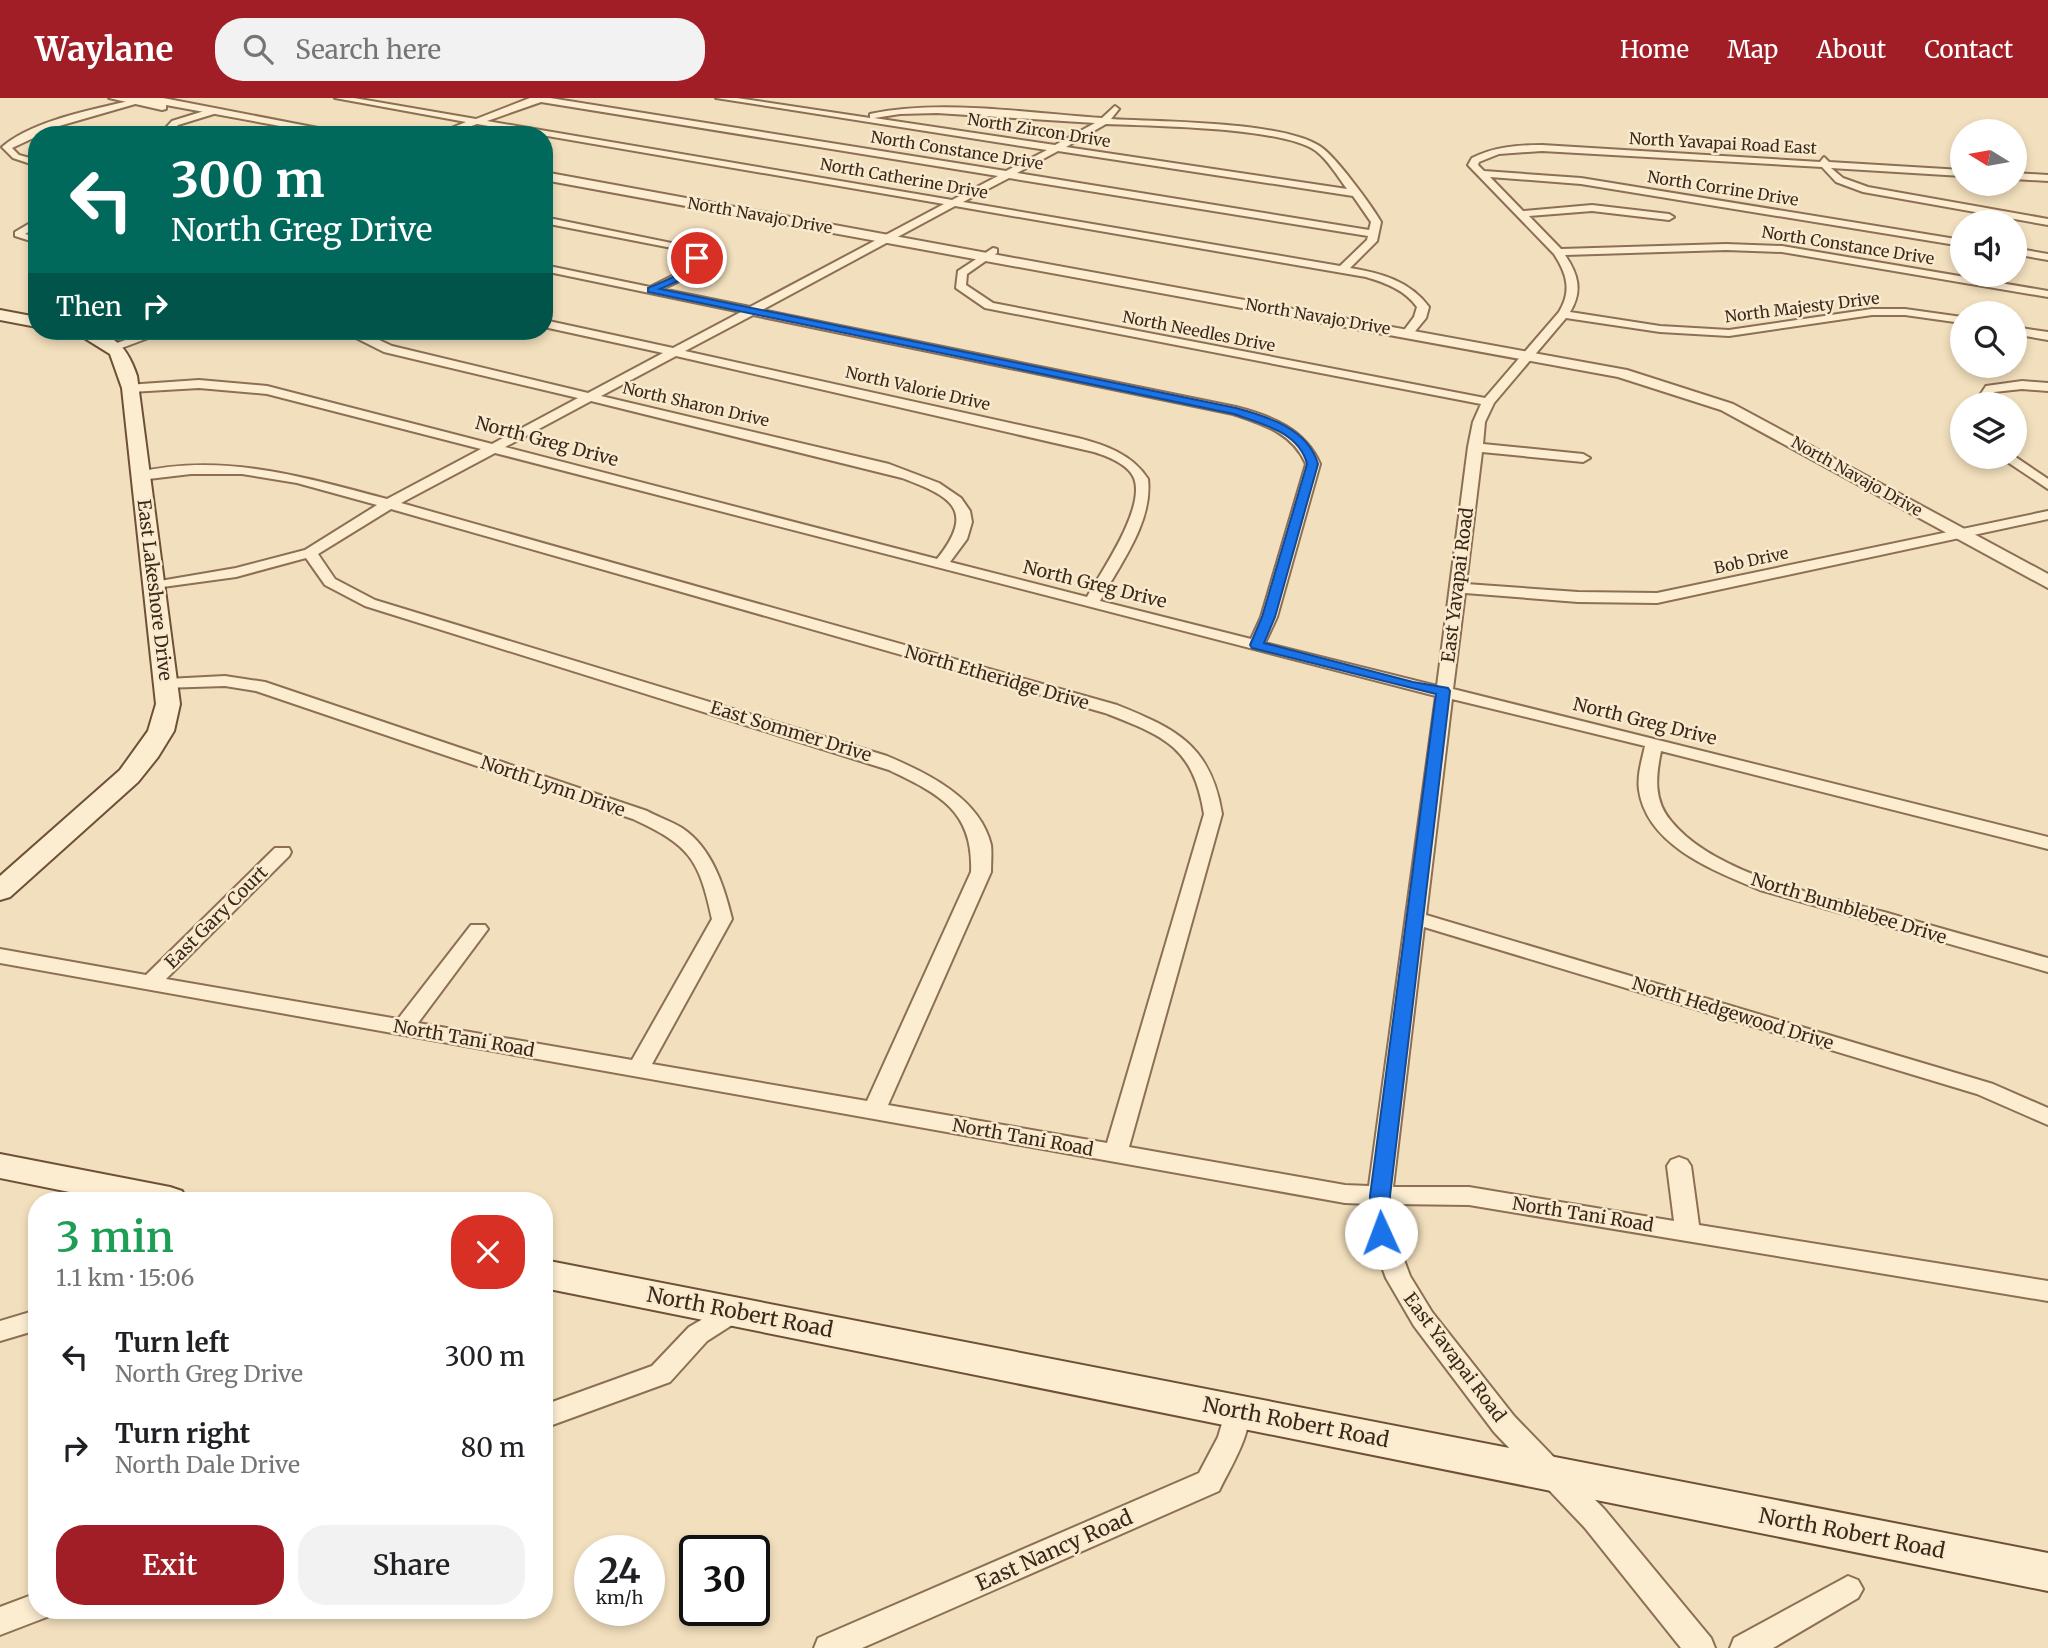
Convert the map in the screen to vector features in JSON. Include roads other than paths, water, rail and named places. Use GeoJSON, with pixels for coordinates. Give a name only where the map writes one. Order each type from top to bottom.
{"type":"FeatureCollection","features":[{"type":"Feature","properties":{"kind":"main road"},"geometry":{"type":"LineString","coordinates":[[0,315],[28,320]]}},
{"type":"Feature","properties":{"kind":"main road"},"geometry":{"type":"LineString","coordinates":[[101,340],[115,346]]}},
{"type":"Feature","properties":{"kind":"main road","name":"East Lakeshore Drive"},"geometry":{"type":"LineString","coordinates":[[0,891],[129,776],[149,752],[161,731],[168,704],[131,388],[124,361],[115,346]]}},
{"type":"Feature","properties":{"kind":"main road"},"geometry":{"type":"LineString","coordinates":[[0,1167],[129,1192]]}},
{"type":"Feature","properties":{"kind":"main road","name":"North Robert Road"},"geometry":{"type":"LineString","coordinates":[[553,1276],[2048,1572]]}},
{"type":"Feature","properties":{"kind":"street"},"geometry":{"type":"LineString","coordinates":[[114,98],[146,99],[274,126]]}},
{"type":"Feature","properties":{"kind":"street","name":"North Catherine Drive"},"geometry":{"type":"LineString","coordinates":[[339,98],[507,126]]}},
{"type":"Feature","properties":{"kind":"street"},"geometry":{"type":"LineString","coordinates":[[464,126],[540,98]]}},
{"type":"Feature","properties":{"kind":"street","name":"North Constance Drive"},"geometry":{"type":"LineString","coordinates":[[540,98],[1375,234]]}},
{"type":"Feature","properties":{"kind":"street","name":"North Zircon Drive"},"geometry":{"type":"LineString","coordinates":[[720,98],[1353,193]]}},
{"type":"Feature","properties":{"kind":"street"},"geometry":{"type":"LineString","coordinates":[[57,126],[146,99]]}},
{"type":"Feature","properties":{"kind":"street"},"geometry":{"type":"LineString","coordinates":[[153,586],[257,567],[310,553],[389,504],[1104,121],[1115,109]]}},
{"type":"Feature","properties":{"kind":"street"},"geometry":{"type":"LineString","coordinates":[[863,119],[883,113],[918,110],[1244,130],[1288,136],[1319,149],[1368,208],[1376,222],[1372,242],[1343,269]]}},
{"type":"Feature","properties":{"kind":"street"},"geometry":{"type":"LineString","coordinates":[[173,126],[208,112],[294,126]]}},
{"type":"Feature","properties":{"kind":"street","name":"North Catherine Drive"},"geometry":{"type":"LineString","coordinates":[[553,134],[1343,269],[1385,279],[1417,297],[1423,307],[1411,330]]}},
{"type":"Feature","properties":{"kind":"street"},"geometry":{"type":"LineString","coordinates":[[28,138],[8,147],[10,153],[28,161]]}},
{"type":"Feature","properties":{"kind":"street","name":"North Yavapai Road East"},"geometry":{"type":"LineString","coordinates":[[1479,173],[1473,165],[1475,160],[1518,148],[1704,162],[1950,172]]}},
{"type":"Feature","properties":{"kind":"street"},"geometry":{"type":"LineString","coordinates":[[1824,152],[1828,172],[1842,182],[1866,190],[1896,198],[2048,222]]}},
{"type":"Feature","properties":{"kind":"street"},"geometry":{"type":"LineString","coordinates":[[1202,171],[1216,161]]}},
{"type":"Feature","properties":{"kind":"street","name":"North Navajo Drive"},"geometry":{"type":"LineString","coordinates":[[553,172],[892,236]]}},
{"type":"Feature","properties":{"kind":"street","name":"East Yavapai Road"},"geometry":{"type":"LineString","coordinates":[[1479,173],[1558,252],[1570,271],[1572,300],[1533,352],[1488,402],[1479,422],[1380,1196],[1381,1233],[1398,1278],[1423,1319],[1504,1424],[1595,1518],[1700,1648]]}},
{"type":"Feature","properties":{"kind":"street","name":"North Corrine Drive"},"geometry":{"type":"LineString","coordinates":[[1479,173],[1580,181],[1950,241]]}},
{"type":"Feature","properties":{"kind":"street"},"geometry":{"type":"LineString","coordinates":[[2027,177],[2048,178]]}},
{"type":"Feature","properties":{"kind":"street","name":"North Navajo Drive"},"geometry":{"type":"LineString","coordinates":[[553,178],[1533,352],[1659,383],[1780,427],[2048,567]]}},
{"type":"Feature","properties":{"kind":"street"},"geometry":{"type":"LineString","coordinates":[[2035,178],[2048,186]]}},
{"type":"Feature","properties":{"kind":"street"},"geometry":{"type":"LineString","coordinates":[[1519,214],[1605,209],[1669,217]]}},
{"type":"Feature","properties":{"kind":"street"},"geometry":{"type":"LineString","coordinates":[[553,222],[674,245],[687,249],[697,258],[695,266],[684,275],[651,290]]}},
{"type":"Feature","properties":{"kind":"street"},"geometry":{"type":"LineString","coordinates":[[28,228],[19,234],[28,238]]}},
{"type":"Feature","properties":{"kind":"street","name":"North Constance Drive"},"geometry":{"type":"LineString","coordinates":[[1558,252],[1738,247],[1782,249],[2048,294]]}},
{"type":"Feature","properties":{"kind":"street","name":"North Needles Drive"},"geometry":{"type":"LineString","coordinates":[[988,253],[962,273],[960,286],[989,306],[1488,402]]}},
{"type":"Feature","properties":{"kind":"street"},"geometry":{"type":"LineString","coordinates":[[2027,253],[2048,257]]}},
{"type":"Feature","properties":{"kind":"street"},"geometry":{"type":"LineString","coordinates":[[553,270],[1236,411],[1291,433],[1309,450],[1313,464],[1269,617],[1256,645]]}},
{"type":"Feature","properties":{"kind":"street","name":"North Majesty Drive"},"geometry":{"type":"LineString","coordinates":[[1563,314],[1660,329],[1729,333],[1872,312],[1905,312],[1950,318]]}},
{"type":"Feature","properties":{"kind":"street","name":"North Valorie Drive"},"geometry":{"type":"LineString","coordinates":[[553,325],[1077,442],[1111,453],[1130,465],[1141,479],[1142,497],[1136,518],[1091,603]]}},
{"type":"Feature","properties":{"kind":"street"},"geometry":{"type":"LineString","coordinates":[[2027,332],[2048,336]]}},
{"type":"Feature","properties":{"kind":"street"},"geometry":{"type":"LineString","coordinates":[[115,346],[133,340]]}},
{"type":"Feature","properties":{"kind":"street","name":"North Sharon Drive"},"geometry":{"type":"LineString","coordinates":[[366,340],[388,349],[884,467],[939,488],[960,504],[965,521],[960,539],[940,564]]}},
{"type":"Feature","properties":{"kind":"street","name":"North Greg Drive"},"geometry":{"type":"LineString","coordinates":[[131,388],[193,383],[240,386],[496,447],[1412,686],[1443,691],[1654,743],[2048,843]]}},
{"type":"Feature","properties":{"kind":"street"},"geometry":{"type":"LineString","coordinates":[[1988,392],[1990,389],[2022,384],[2048,387]]}},
{"type":"Feature","properties":{"kind":"street","name":"North Navajo Drive"},"geometry":{"type":"LineString","coordinates":[[1780,427],[2048,582]]}},
{"type":"Feature","properties":{"kind":"street"},"geometry":{"type":"LineString","coordinates":[[1475,447],[1583,458]]}},
{"type":"Feature","properties":{"kind":"street"},"geometry":{"type":"LineString","coordinates":[[2025,469],[2048,485]]}},
{"type":"Feature","properties":{"kind":"street","name":"North Etheridge Drive"},"geometry":{"type":"LineString","coordinates":[[140,476],[179,470],[243,470],[276,475],[389,504],[1111,709],[1155,726],[1179,742],[1199,762],[1211,789],[1213,814],[1115,1154]]}},
{"type":"Feature","properties":{"kind":"street","name":"Bob Drive"},"geometry":{"type":"LineString","coordinates":[[1458,588],[1578,597],[1657,598],[2048,515]]}},
{"type":"Feature","properties":{"kind":"street","name":"East Sommer Drive"},"geometry":{"type":"LineString","coordinates":[[310,553],[330,582],[370,603],[881,760],[917,774],[971,819],[981,843],[981,872],[874,1111]]}},
{"type":"Feature","properties":{"kind":"street","name":"North Lynn Drive"},"geometry":{"type":"LineString","coordinates":[[167,684],[225,681],[259,686],[640,815],[678,833],[699,856],[718,900],[722,919],[639,1068]]}},
{"type":"Feature","properties":{"kind":"street","name":"North Bumblebee Drive"},"geometry":{"type":"LineString","coordinates":[[1654,743],[1648,791],[1660,819],[1687,846],[1722,867],[1767,886],[2048,965]]}},
{"type":"Feature","properties":{"kind":"street","name":"East Gary Court"},"geometry":{"type":"LineString","coordinates":[[151,982],[282,852]]}},
{"type":"Feature","properties":{"kind":"street","name":"North Hedgewood Drive"},"geometry":{"type":"LineString","coordinates":[[1415,918],[1985,1089],[2048,1117]]}},
{"type":"Feature","properties":{"kind":"street"},"geometry":{"type":"LineString","coordinates":[[403,1028],[478,929]]}},
{"type":"Feature","properties":{"kind":"street","name":"North Tani Road"},"geometry":{"type":"LineString","coordinates":[[0,957],[1345,1194],[1380,1196],[1422,1193],[1469,1196],[2048,1291]]}},
{"type":"Feature","properties":{"kind":"street"},"geometry":{"type":"LineString","coordinates":[[1679,1166],[1688,1231]]}},
{"type":"Feature","properties":{"kind":"street"},"geometry":{"type":"LineString","coordinates":[[553,1414],[661,1374],[698,1334],[734,1311]]}},
{"type":"Feature","properties":{"kind":"street"},"geometry":{"type":"LineString","coordinates":[[0,1331],[28,1323]]}},
{"type":"Feature","properties":{"kind":"street","name":"East Nancy Road"},"geometry":{"type":"LineString","coordinates":[[829,1648],[1209,1482],[1231,1438],[1237,1410]]}},
{"type":"Feature","properties":{"kind":"street"},"geometry":{"type":"LineString","coordinates":[[1745,1648],[1848,1589]]}},
{"type":"Feature","properties":{"kind":"street"},"geometry":{"type":"LineString","coordinates":[[0,1620],[28,1610]]}}]}
